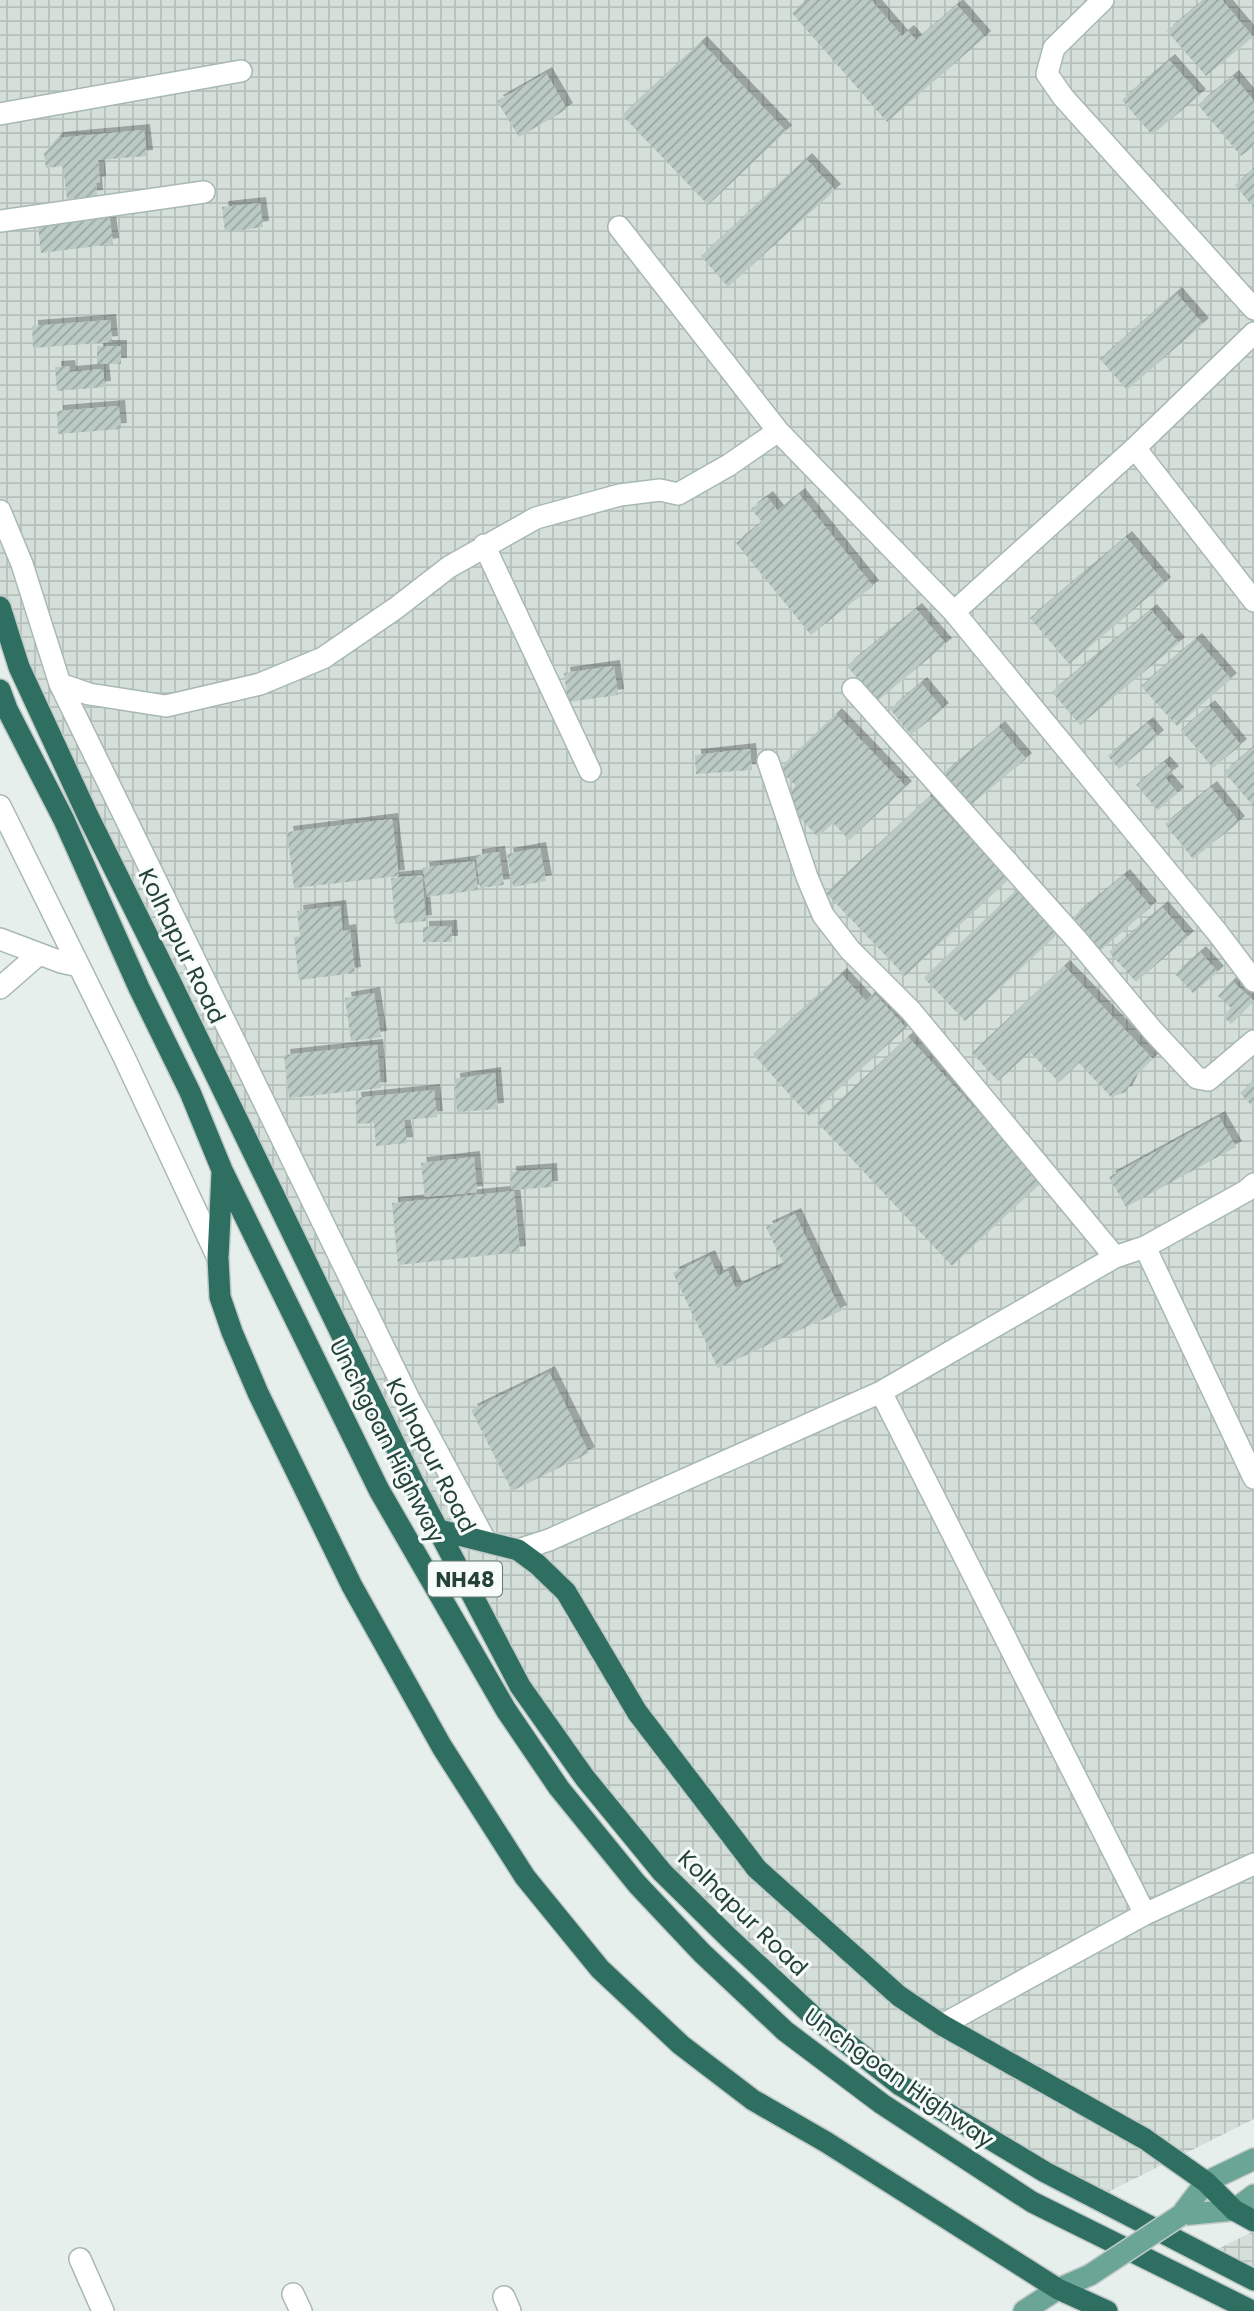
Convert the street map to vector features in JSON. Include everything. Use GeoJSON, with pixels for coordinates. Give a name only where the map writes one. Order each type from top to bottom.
{"type":"FeatureCollection","features":[{"type":"Feature","properties":{"kind":"highway","name":"Kolhapur Road"},"geometry":{"type":"LineString","coordinates":[[0,607],[19,667],[88,816],[439,1530],[520,1686],[584,1778],[662,1872],[805,2009],[900,2085],[1023,2159],[1254,2280]]}},
{"type":"Feature","properties":{"kind":"highway","name":"Unchgoan Highway"},"geometry":{"type":"LineString","coordinates":[[0,690],[7,709],[64,820],[139,988],[190,1092],[222,1170],[379,1490],[506,1710],[559,1787],[637,1884],[702,1953],[785,2031],[882,2105],[1032,2202],[1252,2311]]}},
{"type":"Feature","properties":{"kind":"highway"},"geometry":{"type":"LineString","coordinates":[[222,1170],[218,1258],[220,1297],[232,1332],[258,1392],[352,1586],[442,1747],[525,1877],[600,1969],[681,2045],[753,2100],[826,2142],[1058,2289],[1107,2311]]}},
{"type":"Feature","properties":{"kind":"highway"},"geometry":{"type":"LineString","coordinates":[[439,1530],[518,1550],[566,1592],[637,1712],[757,1870],[899,1996],[942,2025],[1145,2139],[1206,2182],[1234,2210],[1254,2221]]}},
{"type":"Feature","properties":{"kind":"main road"},"geometry":{"type":"LineString","coordinates":[[1024,2311],[1058,2289],[1090,2275],[1181,2215],[1206,2182],[1254,2159]]}},
{"type":"Feature","properties":{"kind":"main road"},"geometry":{"type":"LineString","coordinates":[[1181,2215],[1234,2210],[1254,2195]]}},
{"type":"Feature","properties":{"kind":"street"},"geometry":{"type":"LineString","coordinates":[[1103,0],[1054,48],[1046,74],[1063,97],[1254,309]]}},
{"type":"Feature","properties":{"kind":"street"},"geometry":{"type":"LineString","coordinates":[[0,114],[241,71]]}},
{"type":"Feature","properties":{"kind":"street"},"geometry":{"type":"LineString","coordinates":[[0,221],[204,192]]}},
{"type":"Feature","properties":{"kind":"street"},"geometry":{"type":"LineString","coordinates":[[619,227],[778,431],[954,612],[1217,932],[1254,981]]}},
{"type":"Feature","properties":{"kind":"street"},"geometry":{"type":"LineString","coordinates":[[954,612],[1135,447],[1254,333]]}},
{"type":"Feature","properties":{"kind":"street"},"geometry":{"type":"LineString","coordinates":[[60,684],[89,694],[166,705],[260,684],[323,658],[396,608],[449,566],[536,518],[620,495],[660,491],[678,494],[729,465],[778,431]]}},
{"type":"Feature","properties":{"kind":"street"},"geometry":{"type":"LineString","coordinates":[[1135,447],[1254,601]]}},
{"type":"Feature","properties":{"kind":"street"},"geometry":{"type":"LineString","coordinates":[[0,511],[22,564],[60,684],[409,1399],[486,1542]]}},
{"type":"Feature","properties":{"kind":"street"},"geometry":{"type":"LineString","coordinates":[[484,545],[590,771]]}},
{"type":"Feature","properties":{"kind":"street"},"geometry":{"type":"LineString","coordinates":[[853,689],[1197,1078],[1208,1080],[1254,1041]]}},
{"type":"Feature","properties":{"kind":"street"},"geometry":{"type":"LineString","coordinates":[[768,761],[807,877],[824,915],[850,950],[911,1011],[1115,1257]]}},
{"type":"Feature","properties":{"kind":"street"},"geometry":{"type":"LineString","coordinates":[[0,806],[124,1057],[218,1258]]}},
{"type":"Feature","properties":{"kind":"street"},"geometry":{"type":"LineString","coordinates":[[0,939],[79,966]]}},
{"type":"Feature","properties":{"kind":"street"},"geometry":{"type":"LineString","coordinates":[[0,988],[40,954]]}},
{"type":"Feature","properties":{"kind":"street"},"geometry":{"type":"LineString","coordinates":[[518,1550],[549,1540],[881,1392],[1115,1257],[1145,1247],[1254,1184]]}},
{"type":"Feature","properties":{"kind":"street"},"geometry":{"type":"LineString","coordinates":[[1145,1247],[1254,1478]]}},
{"type":"Feature","properties":{"kind":"street"},"geometry":{"type":"LineString","coordinates":[[881,1392],[1145,1914]]}},
{"type":"Feature","properties":{"kind":"street"},"geometry":{"type":"LineString","coordinates":[[942,2025],[1145,1914],[1254,1864]]}},
{"type":"Feature","properties":{"kind":"street"},"geometry":{"type":"LineString","coordinates":[[80,2259],[103,2311]]}},
{"type":"Feature","properties":{"kind":"shaded area"},"geometry":{"type":"Polygon","coordinates":[[[0,0],[1254,0],[1254,2119],[1096,2198],[879,2068],[696,1906],[534,1707],[173,987],[0,604],[0,0]]]}},
{"type":"Feature","properties":{"kind":"shaded area"},"geometry":{"type":"Polygon","coordinates":[[[1254,2231],[1254,2279],[1206,2255],[1254,2231]]]}},
{"type":"Feature","properties":{"kind":"building"},"geometry":{"type":"Polygon","coordinates":[[[807,0],[871,0],[902,36],[908,31],[916,40],[957,5],[985,37],[887,122],[792,13],[807,0]]]}},
{"type":"Feature","properties":{"kind":"building"},"geometry":{"type":"Polygon","coordinates":[[[1204,0],[1222,0],[1253,37],[1206,76],[1167,31],[1204,0]]]}},
{"type":"Feature","properties":{"kind":"building"},"geometry":{"type":"Polygon","coordinates":[[[701,42],[786,131],[708,205],[622,115],[701,42]]]}},
{"type":"Feature","properties":{"kind":"building"},"geometry":{"type":"Polygon","coordinates":[[[1169,60],[1200,95],[1152,135],[1122,100],[1169,60]]]}},
{"type":"Feature","properties":{"kind":"building"},"geometry":{"type":"Polygon","coordinates":[[[546,73],[567,109],[519,137],[497,101],[546,73]]]}},
{"type":"Feature","properties":{"kind":"building"},"geometry":{"type":"Polygon","coordinates":[[[1233,76],[1254,101],[1254,146],[1241,156],[1198,105],[1233,76]]]}},
{"type":"Feature","properties":{"kind":"building"},"geometry":{"type":"Polygon","coordinates":[[[144,130],[147,156],[98,160],[100,182],[96,183],[97,196],[67,199],[63,166],[46,168],[44,154],[57,138],[144,130]]]}},
{"type":"Feature","properties":{"kind":"building"},"geometry":{"type":"Polygon","coordinates":[[[806,159],[835,190],[728,287],[701,256],[806,159]]]}},
{"type":"Feature","properties":{"kind":"building"},"geometry":{"type":"Polygon","coordinates":[[[1254,169],[1254,208],[1235,185],[1254,169]]]}},
{"type":"Feature","properties":{"kind":"building"},"geometry":{"type":"Polygon","coordinates":[[[260,203],[263,227],[225,232],[222,207],[260,203]]]}},
{"type":"Feature","properties":{"kind":"building"},"geometry":{"type":"Polygon","coordinates":[[[109,213],[113,244],[41,253],[38,226],[81,221],[80,216],[109,213]]]}},
{"type":"Feature","properties":{"kind":"building"},"geometry":{"type":"Polygon","coordinates":[[[1176,293],[1203,324],[1127,390],[1100,359],[1176,293]]]}},
{"type":"Feature","properties":{"kind":"building"},"geometry":{"type":"Polygon","coordinates":[[[110,320],[112,342],[33,348],[32,326],[110,320]]]}},
{"type":"Feature","properties":{"kind":"building"},"geometry":{"type":"Polygon","coordinates":[[[97,346],[121,346],[121,364],[97,364],[97,346]]]}},
{"type":"Feature","properties":{"kind":"building"},"geometry":{"type":"Polygon","coordinates":[[[69,366],[70,372],[103,369],[105,387],[57,391],[55,367],[69,366]]]}},
{"type":"Feature","properties":{"kind":"building"},"geometry":{"type":"Polygon","coordinates":[[[119,406],[121,429],[58,434],[57,411],[119,406]]]}},
{"type":"Feature","properties":{"kind":"building"},"geometry":{"type":"Polygon","coordinates":[[[799,494],[873,586],[811,635],[736,543],[762,522],[751,509],[767,497],[778,511],[799,494]]]}},
{"type":"Feature","properties":{"kind":"building"},"geometry":{"type":"Polygon","coordinates":[[[1126,537],[1165,583],[1069,664],[1030,618],[1126,537]]]}},
{"type":"Feature","properties":{"kind":"building"},"geometry":{"type":"Polygon","coordinates":[[[916,609],[946,644],[877,701],[847,666],[916,609]]]}},
{"type":"Feature","properties":{"kind":"building"},"geometry":{"type":"Polygon","coordinates":[[[1151,610],[1179,643],[1080,725],[1052,692],[1151,610]]]}},
{"type":"Feature","properties":{"kind":"building"},"geometry":{"type":"Polygon","coordinates":[[[1196,639],[1231,679],[1177,726],[1141,686],[1196,639]]]}},
{"type":"Feature","properties":{"kind":"building"},"geometry":{"type":"Polygon","coordinates":[[[614,666],[618,695],[568,702],[564,673],[614,666]]]}},
{"type":"Feature","properties":{"kind":"building"},"geometry":{"type":"Polygon","coordinates":[[[921,683],[943,709],[911,735],[890,709],[921,683]]]}},
{"type":"Feature","properties":{"kind":"building"},"geometry":{"type":"Polygon","coordinates":[[[1209,706],[1241,745],[1213,768],[1181,730],[1209,706]]]}},
{"type":"Feature","properties":{"kind":"building"},"geometry":{"type":"Polygon","coordinates":[[[836,714],[906,787],[849,840],[833,823],[818,837],[782,799],[796,786],[779,769],[836,714]]]}},
{"type":"Feature","properties":{"kind":"building"},"geometry":{"type":"Polygon","coordinates":[[[1147,723],[1158,736],[1119,769],[1108,756],[1147,723]]]}},
{"type":"Feature","properties":{"kind":"building"},"geometry":{"type":"Polygon","coordinates":[[[999,727],[1026,759],[968,807],[941,776],[999,727]]]}},
{"type":"Feature","properties":{"kind":"building"},"geometry":{"type":"Polygon","coordinates":[[[1254,747],[1254,807],[1224,772],[1254,747]]]}},
{"type":"Feature","properties":{"kind":"building"},"geometry":{"type":"Polygon","coordinates":[[[750,749],[752,770],[696,774],[695,755],[750,749]]]}},
{"type":"Feature","properties":{"kind":"building"},"geometry":{"type":"Polygon","coordinates":[[[1164,762],[1173,772],[1165,778],[1178,793],[1158,810],[1136,785],[1164,762]]]}},
{"type":"Feature","properties":{"kind":"building"},"geometry":{"type":"Polygon","coordinates":[[[1211,787],[1239,822],[1193,859],[1165,824],[1211,787]]]}},
{"type":"Feature","properties":{"kind":"building"},"geometry":{"type":"Polygon","coordinates":[[[930,796],[1009,879],[905,976],[826,893],[930,796]]]}},
{"type":"Feature","properties":{"kind":"building"},"geometry":{"type":"Polygon","coordinates":[[[392,819],[399,876],[294,888],[287,832],[392,819]]]}},
{"type":"Feature","properties":{"kind":"building"},"geometry":{"type":"Polygon","coordinates":[[[540,848],[546,881],[513,887],[507,854],[540,848]]]}},
{"type":"Feature","properties":{"kind":"building"},"geometry":{"type":"Polygon","coordinates":[[[499,852],[504,885],[480,888],[476,855],[499,852]]]}},
{"type":"Feature","properties":{"kind":"building"},"geometry":{"type":"Polygon","coordinates":[[[474,861],[478,890],[427,897],[423,868],[474,861]]]}},
{"type":"Feature","properties":{"kind":"building"},"geometry":{"type":"Polygon","coordinates":[[[422,875],[426,921],[395,924],[391,878],[422,875]]]}},
{"type":"Feature","properties":{"kind":"building"},"geometry":{"type":"Polygon","coordinates":[[[1124,875],[1151,907],[1101,950],[1073,917],[1124,875]]]}},
{"type":"Feature","properties":{"kind":"building"},"geometry":{"type":"Polygon","coordinates":[[[1022,885],[1064,928],[965,1021],[924,978],[1022,885]]]}},
{"type":"Feature","properties":{"kind":"building"},"geometry":{"type":"Polygon","coordinates":[[[340,906],[343,931],[350,930],[355,973],[299,980],[294,937],[300,936],[297,911],[340,906]]]}},
{"type":"Feature","properties":{"kind":"building"},"geometry":{"type":"Polygon","coordinates":[[[1162,907],[1188,937],[1136,982],[1109,952],[1162,907]]]}},
{"type":"Feature","properties":{"kind":"building"},"geometry":{"type":"Polygon","coordinates":[[[451,926],[452,942],[423,942],[423,927],[451,926]]]}},
{"type":"Feature","properties":{"kind":"building"},"geometry":{"type":"Polygon","coordinates":[[[1200,952],[1218,972],[1193,993],[1175,974],[1200,952]]]}},
{"type":"Feature","properties":{"kind":"building"},"geometry":{"type":"Polygon","coordinates":[[[1064,966],[1153,1059],[1133,1078],[1126,1092],[1111,1097],[1079,1063],[1059,1082],[1030,1052],[998,1081],[972,1053],[1064,966]]]}},
{"type":"Feature","properties":{"kind":"building"},"geometry":{"type":"Polygon","coordinates":[[[841,974],[866,1001],[874,993],[906,1028],[809,1116],[753,1054],[841,974]]]}},
{"type":"Feature","properties":{"kind":"building"},"geometry":{"type":"Polygon","coordinates":[[[1232,981],[1254,1001],[1231,1024],[1223,1016],[1231,1008],[1218,996],[1232,981]]]}},
{"type":"Feature","properties":{"kind":"building"},"geometry":{"type":"Polygon","coordinates":[[[374,993],[381,1037],[351,1041],[345,998],[374,993]]]}},
{"type":"Feature","properties":{"kind":"building"},"geometry":{"type":"Polygon","coordinates":[[[908,1037],[1043,1181],[952,1266],[817,1122],[908,1037]]]}},
{"type":"Feature","properties":{"kind":"building"},"geometry":{"type":"Polygon","coordinates":[[[377,1045],[381,1088],[289,1098],[284,1055],[377,1045]]]}},
{"type":"Feature","properties":{"kind":"building"},"geometry":{"type":"Polygon","coordinates":[[[495,1073],[498,1109],[457,1112],[454,1079],[495,1073]]]}},
{"type":"Feature","properties":{"kind":"building"},"geometry":{"type":"Polygon","coordinates":[[[1254,1080],[1254,1108],[1240,1093],[1254,1080]]]}},
{"type":"Feature","properties":{"kind":"building"},"geometry":{"type":"Polygon","coordinates":[[[434,1090],[437,1117],[404,1120],[407,1143],[376,1146],[374,1123],[358,1124],[355,1098],[434,1090]]]}},
{"type":"Feature","properties":{"kind":"building"},"geometry":{"type":"Polygon","coordinates":[[[1219,1117],[1236,1147],[1126,1207],[1109,1177],[1219,1117]]]}},
{"type":"Feature","properties":{"kind":"building"},"geometry":{"type":"Polygon","coordinates":[[[474,1157],[477,1192],[425,1197],[421,1163],[474,1157]]]}},
{"type":"Feature","properties":{"kind":"building"},"geometry":{"type":"Polygon","coordinates":[[[551,1169],[552,1187],[511,1190],[510,1172],[551,1169]]]}},
{"type":"Feature","properties":{"kind":"building"},"geometry":{"type":"Polygon","coordinates":[[[514,1191],[520,1252],[398,1265],[392,1203],[514,1191]]]}},
{"type":"Feature","properties":{"kind":"building"},"geometry":{"type":"Polygon","coordinates":[[[795,1214],[841,1311],[718,1368],[673,1273],[709,1256],[718,1276],[728,1271],[736,1288],[784,1265],[766,1227],[795,1214]]]}},
{"type":"Feature","properties":{"kind":"building"},"geometry":{"type":"Polygon","coordinates":[[[549,1372],[589,1453],[512,1491],[471,1410],[549,1372]]]}}]}
